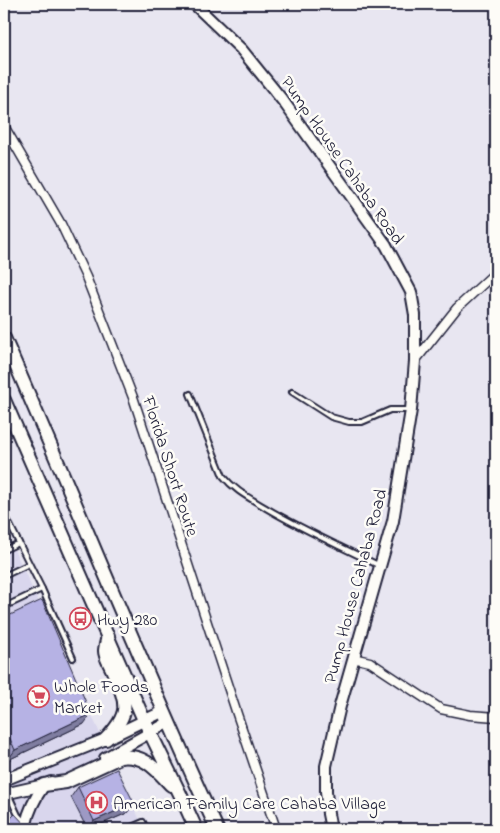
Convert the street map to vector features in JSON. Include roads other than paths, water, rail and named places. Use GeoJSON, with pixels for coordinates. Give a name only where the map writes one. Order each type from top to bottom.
{"type":"FeatureCollection","features":[{"type":"Feature","properties":{"kind":"highway"},"geometry":{"type":"LineString","coordinates":[[4,338],[185,760],[217,829]]}},
{"type":"Feature","properties":{"kind":"highway"},"geometry":{"type":"LineString","coordinates":[[4,400],[144,720],[196,829]]}},
{"type":"Feature","properties":{"kind":"highway"},"geometry":{"type":"LineString","coordinates":[[106,739],[122,720],[125,708],[124,697],[105,652],[108,636]]}},
{"type":"Feature","properties":{"kind":"highway"},"geometry":{"type":"LineString","coordinates":[[44,785],[66,782],[120,757],[128,756],[147,762],[181,796]]}},
{"type":"Feature","properties":{"kind":"street","name":"Pump House Cahaba Road"},"geometry":{"type":"LineString","coordinates":[[194,4],[241,49],[283,101],[386,245],[411,292],[415,315],[416,361],[411,410],[393,521],[353,658],[326,766],[326,791],[331,829]]}},
{"type":"Feature","properties":{"kind":"street","name":"Florida Short Route"},"geometry":{"type":"LineString","coordinates":[[4,126],[61,224],[86,277],[131,392],[276,829]]}},
{"type":"Feature","properties":{"kind":"street"},"geometry":{"type":"LineString","coordinates":[[416,361],[457,308],[496,272]]}},
{"type":"Feature","properties":{"kind":"street"},"geometry":{"type":"LineString","coordinates":[[353,658],[370,662],[442,709],[470,715],[495,717],[496,707]]}},
{"type":"Feature","properties":{"kind":"street"},"geometry":{"type":"LineString","coordinates":[[4,780],[106,739],[144,720],[166,716]]}},
{"type":"Feature","properties":{"kind":"street"},"geometry":{"type":"LineString","coordinates":[[5,791],[44,785],[110,755],[150,733],[166,716]]}},
{"type":"Feature","properties":{"kind":"street"},"geometry":{"type":"LineString","coordinates":[[28,827],[29,811],[44,785]]}},
{"type":"Feature","properties":{"kind":"lane"},"geometry":{"type":"LineString","coordinates":[[292,392],[332,417],[349,422],[362,422],[390,410],[411,410]]}},
{"type":"Feature","properties":{"kind":"lane"},"geometry":{"type":"LineString","coordinates":[[190,394],[223,476],[231,486],[281,517],[380,566]]}},
{"type":"Feature","properties":{"kind":"lane"},"geometry":{"type":"LineString","coordinates":[[4,524],[8,522],[42,588],[72,658]]}},
{"type":"Feature","properties":{"kind":"lane"},"geometry":{"type":"LineString","coordinates":[[4,550],[19,543]]}},
{"type":"Feature","properties":{"kind":"lane"},"geometry":{"type":"LineString","coordinates":[[4,576],[29,564]]}},
{"type":"Feature","properties":{"kind":"lane"},"geometry":{"type":"LineString","coordinates":[[4,606],[42,588]]}},
{"type":"Feature","properties":{"kind":"lane"},"geometry":{"type":"LineString","coordinates":[[5,791],[18,815],[28,827]]}},
{"type":"Feature","properties":{"kind":"lane"},"geometry":{"type":"LineString","coordinates":[[127,829],[143,822],[146,829]]}},
{"type":"Feature","properties":{"kind":"place","name":"Hwy 280"},"geometry":{"type":"Point","coordinates":[81,619]}},
{"type":"Feature","properties":{"kind":"place","name":"Whole Foods Market"},"geometry":{"type":"Point","coordinates":[38,696]}},
{"type":"Feature","properties":{"kind":"place","name":"American Family Care Cahaba Village"},"geometry":{"type":"Point","coordinates":[97,803]}}]}
